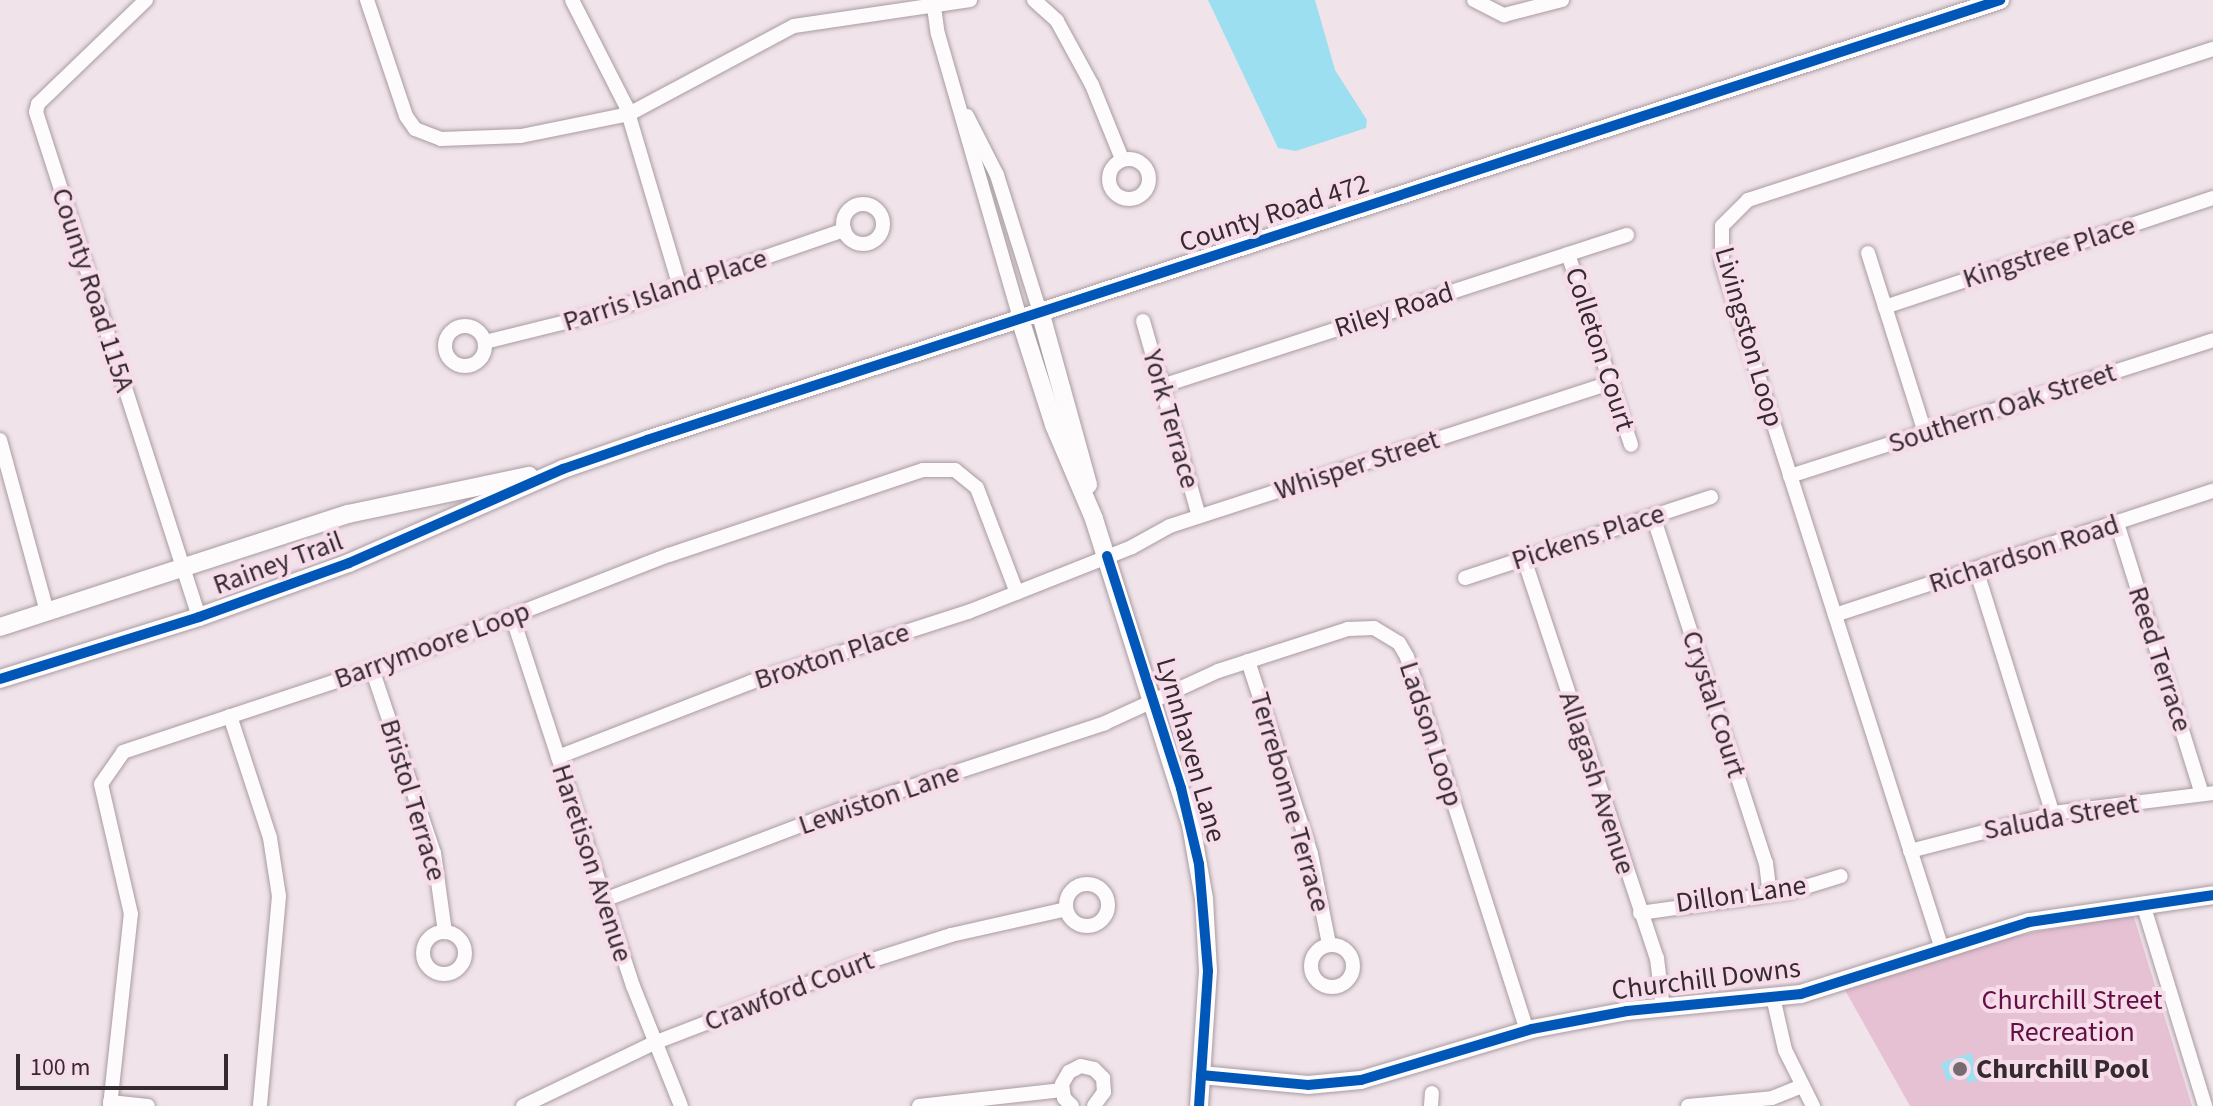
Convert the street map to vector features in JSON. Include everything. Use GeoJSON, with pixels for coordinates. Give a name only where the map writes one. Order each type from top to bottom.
{"type":"FeatureCollection","features":[{"type":"Feature","properties":{"kind":"street","name":"County Road 115A"},"geometry":{"type":"LineString","coordinates":[[146,0],[38,104],[36,112],[199,617]]}},
{"type":"Feature","properties":{"kind":"street"},"geometry":{"type":"LineString","coordinates":[[367,0],[406,116],[426,136],[521,136],[629,114],[794,26],[933,3],[970,0]]}},
{"type":"Feature","properties":{"kind":"street"},"geometry":{"type":"LineString","coordinates":[[572,0],[629,114],[680,287]]}},
{"type":"Feature","properties":{"kind":"street"},"geometry":{"type":"LineString","coordinates":[[1034,0],[1057,21],[1092,85],[1122,159]]}},
{"type":"Feature","properties":{"kind":"street"},"geometry":{"type":"LineString","coordinates":[[1474,0],[1504,15],[1530,12],[1562,0]]}},
{"type":"Feature","properties":{"kind":"street","name":"County Road 472"},"geometry":{"type":"LineString","coordinates":[[563,469],[2000,0]]}},
{"type":"Feature","properties":{"kind":"street"},"geometry":{"type":"LineString","coordinates":[[933,3],[1021,322]]}},
{"type":"Feature","properties":{"kind":"street","name":"Livingston Loop"},"geometry":{"type":"LineString","coordinates":[[1942,949],[1719,250],[1722,226],[1736,207],[2213,49]]}},
{"type":"Feature","properties":{"kind":"street"},"geometry":{"type":"LineString","coordinates":[[957,99],[997,175],[1041,315]]}},
{"type":"Feature","properties":{"kind":"street","name":"Kingstree Place"},"geometry":{"type":"LineString","coordinates":[[1885,307],[2213,198]]}},
{"type":"Feature","properties":{"kind":"street","name":"Parris Island Place"},"geometry":{"type":"LineString","coordinates":[[485,342],[680,287],[844,230]]}},
{"type":"Feature","properties":{"kind":"street","name":"Riley Road"},"geometry":{"type":"LineString","coordinates":[[1162,386],[1627,235]]}},
{"type":"Feature","properties":{"kind":"street"},"geometry":{"type":"LineString","coordinates":[[1868,253],[1925,433]]}},
{"type":"Feature","properties":{"kind":"street","name":"Colleton Court"},"geometry":{"type":"LineString","coordinates":[[1568,254],[1631,445]]}},
{"type":"Feature","properties":{"kind":"street","name":"Lynnhaven Lane"},"geometry":{"type":"LineString","coordinates":[[1041,315],[1081,446],[1094,519]]}},
{"type":"Feature","properties":{"kind":"street","name":"York Terrace"},"geometry":{"type":"LineString","coordinates":[[1143,321],[1162,386],[1167,418],[1199,516]]}},
{"type":"Feature","properties":{"kind":"street","name":"Lynnhaven Lane"},"geometry":{"type":"LineString","coordinates":[[1021,322],[1054,425],[1107,556],[1191,825],[1204,899],[1208,971],[1199,1106]]}},
{"type":"Feature","properties":{"kind":"street","name":"Southern Oak Street"},"geometry":{"type":"LineString","coordinates":[[1790,476],[2213,340]]}},
{"type":"Feature","properties":{"kind":"street","name":"Whisper Street"},"geometry":{"type":"LineString","coordinates":[[1107,556],[1199,516],[1611,383]]}},
{"type":"Feature","properties":{"kind":"street"},"geometry":{"type":"LineString","coordinates":[[0,440],[47,612]]}},
{"type":"Feature","properties":{"kind":"street","name":"Barrymoore Loop"},"geometry":{"type":"LineString","coordinates":[[110,1104],[131,914],[101,784],[123,752],[372,669],[728,534],[940,468],[955,470],[977,488],[1017,593]]}},
{"type":"Feature","properties":{"kind":"street","name":"Rainey Trail"},"geometry":{"type":"LineString","coordinates":[[0,627],[348,514],[563,469]]}},
{"type":"Feature","properties":{"kind":"street","name":"Rainey Trail"},"geometry":{"type":"LineString","coordinates":[[0,679],[199,617],[362,558],[563,469]]}},
{"type":"Feature","properties":{"kind":"street","name":"Richardson Road"},"geometry":{"type":"LineString","coordinates":[[1835,615],[2213,491]]}},
{"type":"Feature","properties":{"kind":"street","name":"Pickens Place"},"geometry":{"type":"LineString","coordinates":[[1465,578],[1711,497]]}},
{"type":"Feature","properties":{"kind":"street","name":"Crystal Court"},"geometry":{"type":"LineString","coordinates":[[1653,516],[1766,863],[1770,894]]}},
{"type":"Feature","properties":{"kind":"street","name":"Reed Terrace"},"geometry":{"type":"LineString","coordinates":[[2117,523],[2208,794]]}},
{"type":"Feature","properties":{"kind":"street","name":"Broxton Place"},"geometry":{"type":"LineString","coordinates":[[558,757],[751,682],[1017,593],[1107,556]]}},
{"type":"Feature","properties":{"kind":"street","name":"Allagash Avenue"},"geometry":{"type":"LineString","coordinates":[[1524,559],[1662,976],[1663,1008]]}},
{"type":"Feature","properties":{"kind":"street"},"geometry":{"type":"LineString","coordinates":[[1976,569],[2053,814]]}},
{"type":"Feature","properties":{"kind":"street","name":"Haretison Avenue"},"geometry":{"type":"LineString","coordinates":[[512,616],[604,900],[654,1043],[681,1106]]}},
{"type":"Feature","properties":{"kind":"street","name":"Ladson Loop"},"geometry":{"type":"LineString","coordinates":[[1154,703],[1248,661],[1361,626],[1388,633],[1399,643],[1527,1030]]}},
{"type":"Feature","properties":{"kind":"street","name":"Terrebonne Terrace"},"geometry":{"type":"LineString","coordinates":[[1248,661],[1311,854],[1329,944]]}},
{"type":"Feature","properties":{"kind":"street","name":"Bristol Terrace"},"geometry":{"type":"LineString","coordinates":[[372,669],[434,853],[445,932]]}},
{"type":"Feature","properties":{"kind":"street","name":"Lewiston Lane"},"geometry":{"type":"LineString","coordinates":[[604,900],[841,810],[1154,703]]}},
{"type":"Feature","properties":{"kind":"street"},"geometry":{"type":"LineString","coordinates":[[230,716],[270,838],[279,896],[260,1106]]}},
{"type":"Feature","properties":{"kind":"street","name":"Saluda Street"},"geometry":{"type":"LineString","coordinates":[[1910,851],[2053,814],[2208,794]]}},
{"type":"Feature","properties":{"kind":"street","name":"Dillon Lane"},"geometry":{"type":"LineString","coordinates":[[1640,913],[1770,894],[1841,876]]}},
{"type":"Feature","properties":{"kind":"street","name":"Churchill Downs"},"geometry":{"type":"LineString","coordinates":[[1201,1075],[1338,1084],[1527,1030],[1663,1008],[1773,997],[1828,987],[2029,922],[2213,895]]}},
{"type":"Feature","properties":{"kind":"street"},"geometry":{"type":"LineString","coordinates":[[2143,904],[2205,1106]]}},
{"type":"Feature","properties":{"kind":"street","name":"Crawford Court"},"geometry":{"type":"LineString","coordinates":[[523,1106],[654,1043],[903,948],[1066,909]]}},
{"type":"Feature","properties":{"kind":"street"},"geometry":{"type":"LineString","coordinates":[[1773,997],[1778,1028],[1801,1086],[1813,1106]]}},
{"type":"Feature","properties":{"kind":"street"},"geometry":{"type":"LineString","coordinates":[[1072,1106],[1062,1090],[1064,1077],[1074,1068],[1094,1069],[1105,1085],[1094,1106]]}},
{"type":"Feature","properties":{"kind":"street"},"geometry":{"type":"LineString","coordinates":[[1688,1106],[1772,1098],[1801,1086]]}},
{"type":"Feature","properties":{"kind":"street"},"geometry":{"type":"LineString","coordinates":[[919,1106],[1062,1090]]}},
{"type":"Feature","properties":{"kind":"street"},"geometry":{"type":"LineString","coordinates":[[110,1104],[148,1106]]}},
{"type":"Feature","properties":{"kind":"green space","name":"Churchill Street Recreation"},"geometry":{"type":"Polygon","coordinates":[[[2133,914],[2192,1106],[1910,1106],[1845,990],[1999,939],[2133,914]]]}},
{"type":"Feature","properties":{"kind":"water"},"geometry":{"type":"Polygon","coordinates":[[[1208,0],[1315,0],[1335,70],[1367,120],[1366,128],[1296,151],[1278,148],[1208,0]]]}},
{"type":"Feature","properties":{"kind":"water","name":"Churchill Pool"},"geometry":{"type":"Polygon","coordinates":[[[1971,1053],[1980,1079],[1968,1083],[1965,1075],[1947,1081],[1941,1063],[1971,1053]]]}},
{"type":"Feature","properties":{"kind":"cycle path"},"geometry":{"type":"LineString","coordinates":[[0,679],[199,617],[349,563],[563,469],[647,440],[2000,0]]}},
{"type":"Feature","properties":{"kind":"cycle path"},"geometry":{"type":"LineString","coordinates":[[1107,556],[1181,788],[1199,864],[1208,971],[1199,1106]]}},
{"type":"Feature","properties":{"kind":"cycle path"},"geometry":{"type":"LineString","coordinates":[[1201,1075],[1308,1085],[1361,1080],[1532,1029],[1627,1011],[1801,994],[2029,922],[2213,895]]}},
{"type":"Feature","properties":{"kind":"place","name":"Churchill Pool"},"geometry":{"type":"Point","coordinates":[1960,1069]}}]}
